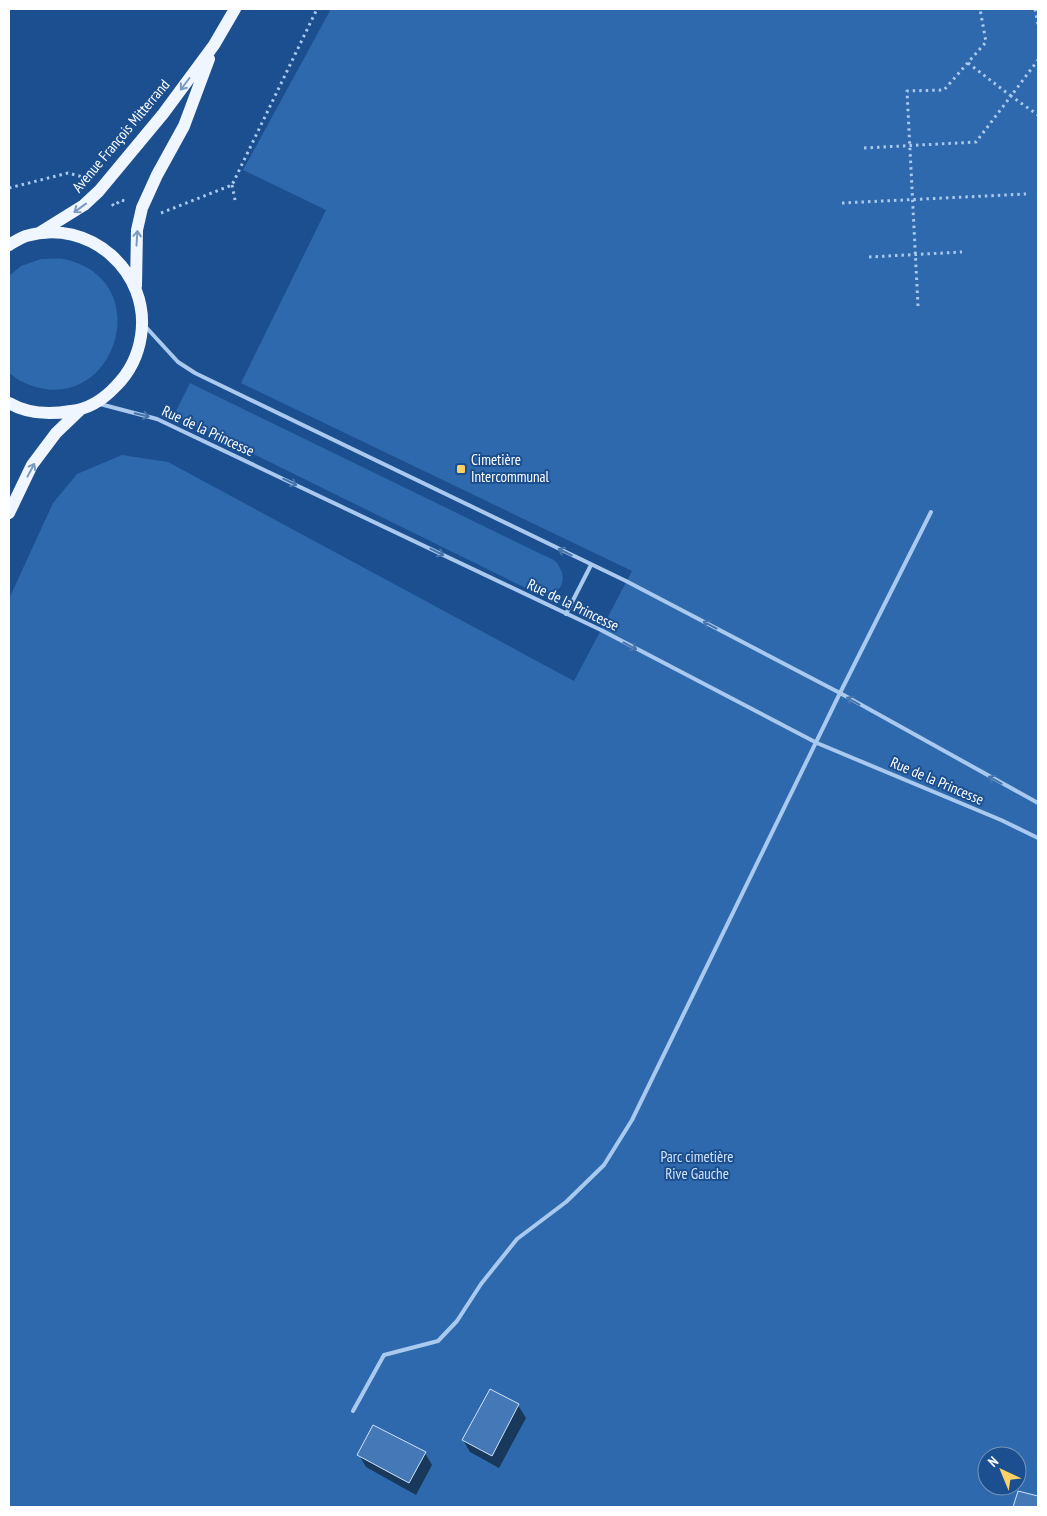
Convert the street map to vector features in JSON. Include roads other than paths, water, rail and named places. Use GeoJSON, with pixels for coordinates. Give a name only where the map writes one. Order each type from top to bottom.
{"type":"FeatureCollection","features":[{"type":"Feature","properties":{"kind":"main road","name":"Avenue François Mitterrand"},"geometry":{"type":"LineString","coordinates":[[39,233],[84,206],[99,191],[162,114],[214,45],[235,9]]}},
{"type":"Feature","properties":{"kind":"main road","name":"Avenue François Mitterrand"},"geometry":{"type":"LineString","coordinates":[[136,287],[137,230],[142,208],[157,175],[184,126],[214,45]]}},
{"type":"Feature","properties":{"kind":"main road"},"geometry":{"type":"LineString","coordinates":[[9,233],[24,237]]}},
{"type":"Feature","properties":{"kind":"main road"},"geometry":{"type":"LineString","coordinates":[[9,245],[24,237],[39,233],[69,234],[96,244],[120,262],[136,287],[141,304],[143,324],[139,352],[126,377],[106,397],[80,410],[56,433],[32,465],[9,513]]}},
{"type":"Feature","properties":{"kind":"main road"},"geometry":{"type":"LineString","coordinates":[[9,402],[19,409],[50,414],[80,410]]}},
{"type":"Feature","properties":{"kind":"lane","name":"Rue de la Princesse"},"geometry":{"type":"LineString","coordinates":[[143,324],[178,362],[195,374],[591,565],[840,693],[1038,803]]}},
{"type":"Feature","properties":{"kind":"lane","name":"Rue de la Princesse"},"geometry":{"type":"LineString","coordinates":[[95,402],[157,419],[566,614],[817,743],[1001,820],[1038,838]]}},
{"type":"Feature","properties":{"kind":"lane"},"geometry":{"type":"LineString","coordinates":[[353,1411],[384,1354],[438,1341],[457,1321],[481,1284],[516,1239],[566,1202],[604,1165],[632,1120],[840,693],[931,512]]}},
{"type":"Feature","properties":{"kind":"lane"},"geometry":{"type":"LineString","coordinates":[[566,614],[591,565]]}},
{"type":"Feature","properties":{"kind":"place","name":"Cimetière Intercommunal"},"geometry":{"type":"Point","coordinates":[461,469]}},
{"type":"Feature","properties":{"kind":"park label","name":"Parc cimetière Rive Gauche"},"geometry":{"type":"Point","coordinates":[697,1166]}}]}
